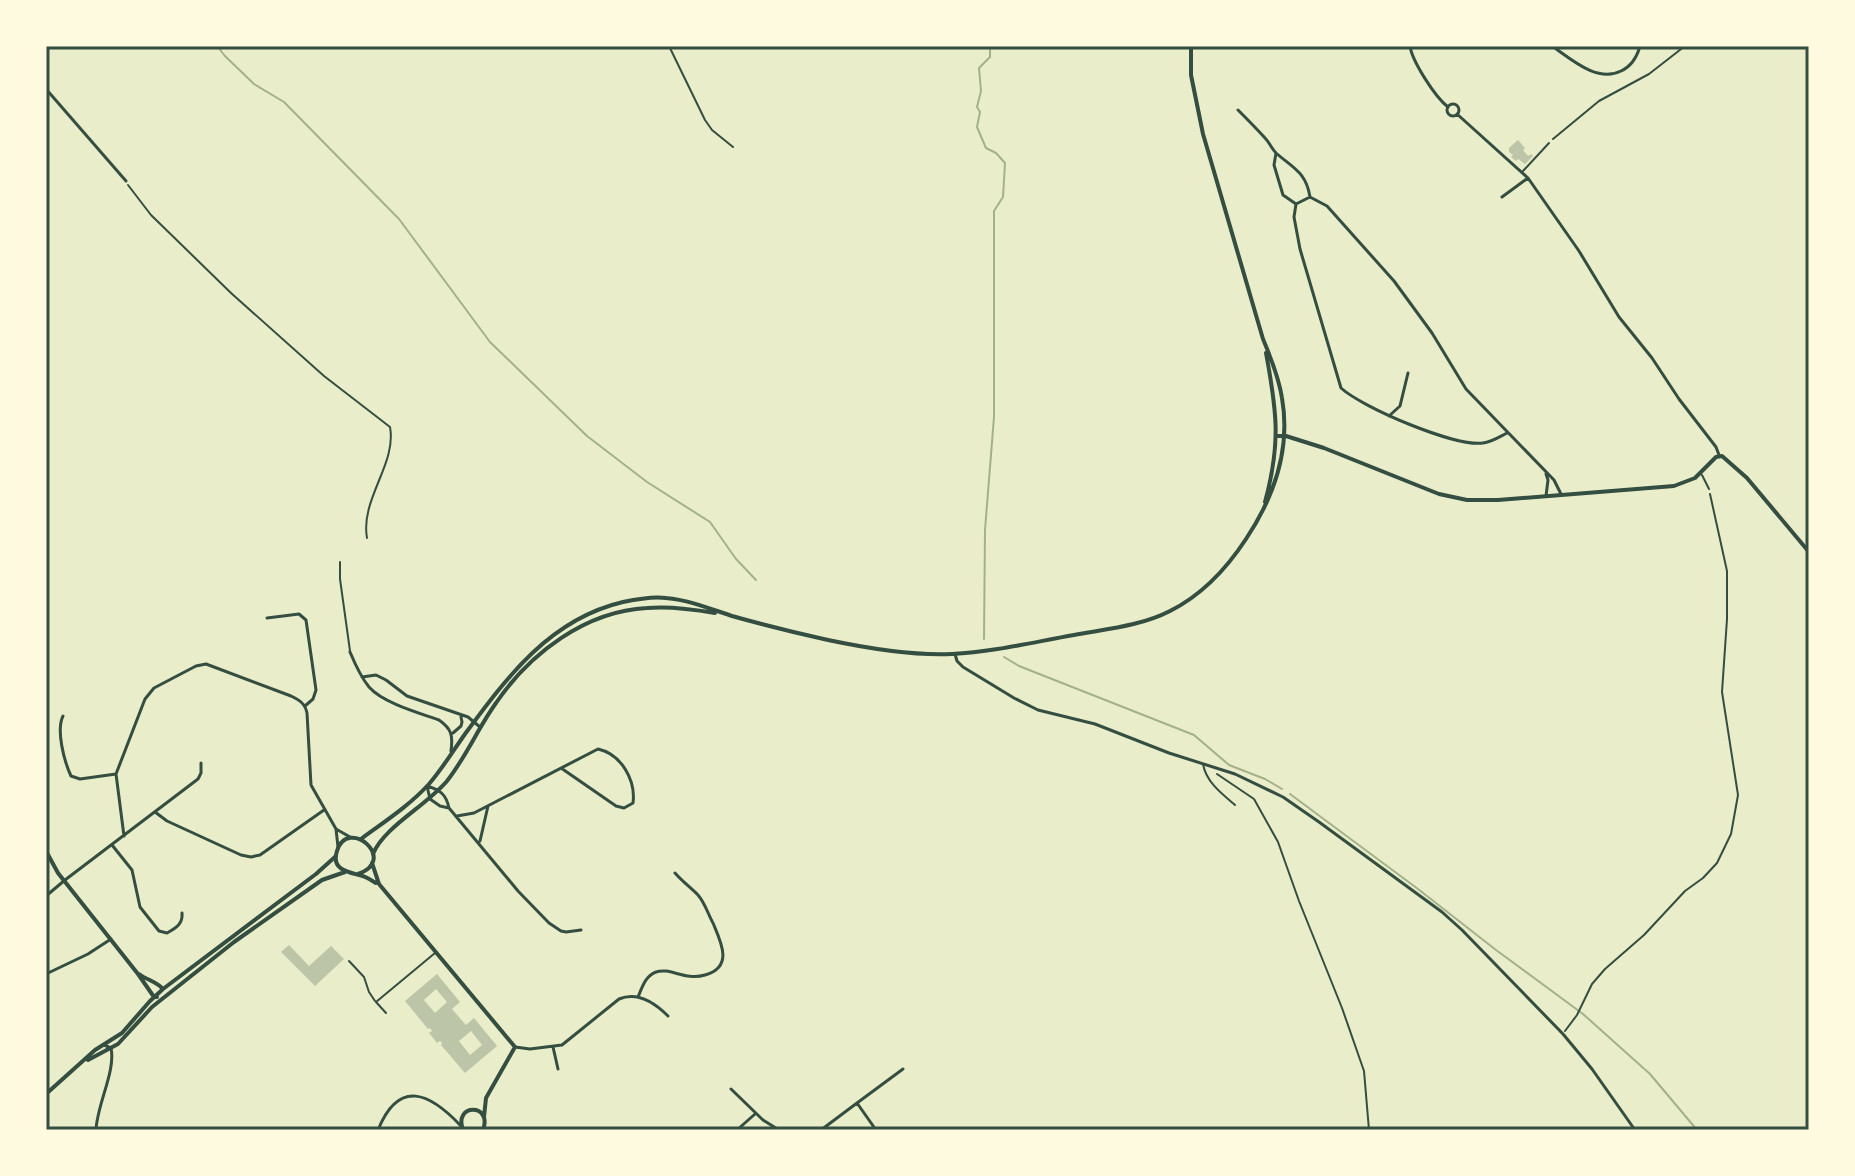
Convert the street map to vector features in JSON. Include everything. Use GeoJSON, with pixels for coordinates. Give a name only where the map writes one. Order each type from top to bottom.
{"type":"FeatureCollection","features":[{"type":"Feature","properties":{"kind":"street"},"geometry":{"type":"LineString","coordinates":[[361,839],[427,786],[475,721],[535,649],[554,633],[587,614],[623,602],[665,597],[834,641],[917,653],[955,654],[1143,621],[1168,612],[1196,595],[1227,564],[1262,512],[1281,466],[1284,436],[1282,400],[1275,371],[1203,134],[1191,75],[1191,46]]}},
{"type":"Feature","properties":{"kind":"street"},"geometry":{"type":"LineString","coordinates":[[1410,46],[1414,60],[1439,99],[1448,107]]}},
{"type":"Feature","properties":{"kind":"street"},"geometry":{"type":"LineString","coordinates":[[1552,46],[1592,71],[1605,74],[1626,69],[1638,54],[1640,46]]}},
{"type":"Feature","properties":{"kind":"street"},"geometry":{"type":"LineString","coordinates":[[46,89],[126,181]]}},
{"type":"Feature","properties":{"kind":"street"},"geometry":{"type":"LineString","coordinates":[[1448,107],[1456,105],[1459,110],[1457,114]]}},
{"type":"Feature","properties":{"kind":"street"},"geometry":{"type":"LineString","coordinates":[[1448,107],[1449,115],[1457,114]]}},
{"type":"Feature","properties":{"kind":"street"},"geometry":{"type":"LineString","coordinates":[[1238,110],[1276,153],[1303,176],[1310,197]]}},
{"type":"Feature","properties":{"kind":"street"},"geometry":{"type":"LineString","coordinates":[[1457,114],[1528,178],[1579,251],[1619,317],[1652,358],[1719,455]]}},
{"type":"Feature","properties":{"kind":"street"},"geometry":{"type":"LineString","coordinates":[[1276,153],[1274,165],[1283,195],[1296,204]]}},
{"type":"Feature","properties":{"kind":"street"},"geometry":{"type":"LineString","coordinates":[[1502,197],[1528,178]]}},
{"type":"Feature","properties":{"kind":"street"},"geometry":{"type":"LineString","coordinates":[[1296,204],[1310,197]]}},
{"type":"Feature","properties":{"kind":"street"},"geometry":{"type":"LineString","coordinates":[[1310,197],[1327,206],[1394,281],[1432,333],[1466,389],[1554,480],[1561,495]]}},
{"type":"Feature","properties":{"kind":"street"},"geometry":{"type":"LineString","coordinates":[[1296,204],[1294,217],[1300,249],[1339,384],[1347,394],[1389,416],[1459,441],[1494,440],[1507,433]]}},
{"type":"Feature","properties":{"kind":"street"},"geometry":{"type":"LineString","coordinates":[[1262,512],[1273,470],[1277,436],[1274,394],[1263,339]]}},
{"type":"Feature","properties":{"kind":"street"},"geometry":{"type":"LineString","coordinates":[[1389,416],[1400,406],[1408,373]]}},
{"type":"Feature","properties":{"kind":"street"},"geometry":{"type":"LineString","coordinates":[[1277,436],[1324,448],[1425,489],[1451,497],[1479,500],[1674,486],[1689,482],[1701,474],[1719,455]]}},
{"type":"Feature","properties":{"kind":"street"},"geometry":{"type":"LineString","coordinates":[[1719,455],[1747,478],[1809,552]]}},
{"type":"Feature","properties":{"kind":"street"},"geometry":{"type":"LineString","coordinates":[[1546,474],[1546,496]]}},
{"type":"Feature","properties":{"kind":"street"},"geometry":{"type":"LineString","coordinates":[[668,1016],[657,1005],[627,996],[564,1043],[530,1049],[515,1047],[379,884],[372,863],[373,854],[381,839],[439,790],[497,701],[528,665],[560,639],[593,621],[618,612],[646,608],[675,607],[733,616]]}},
{"type":"Feature","properties":{"kind":"street"},"geometry":{"type":"LineString","coordinates":[[267,618],[299,614],[306,620],[316,690],[313,699],[305,706]]}},
{"type":"Feature","properties":{"kind":"street"},"geometry":{"type":"LineString","coordinates":[[350,652],[362,677],[377,695],[448,726],[451,734],[450,755]]}},
{"type":"Feature","properties":{"kind":"street"},"geometry":{"type":"LineString","coordinates":[[955,654],[963,667],[1027,705],[1095,724],[1235,774],[1283,797],[1442,912],[1462,930],[1563,1034],[1635,1130]]}},
{"type":"Feature","properties":{"kind":"street"},"geometry":{"type":"LineString","coordinates":[[124,836],[116,774],[149,692],[199,665],[210,664],[298,699],[305,706],[311,785],[336,829],[336,856],[339,867],[345,872]]}},
{"type":"Feature","properties":{"kind":"street"},"geometry":{"type":"LineString","coordinates":[[362,677],[376,675],[407,696],[475,721],[480,727]]}},
{"type":"Feature","properties":{"kind":"street"},"geometry":{"type":"LineString","coordinates":[[451,734],[461,726],[462,718],[458,715]]}},
{"type":"Feature","properties":{"kind":"street"},"geometry":{"type":"LineString","coordinates":[[63,716],[59,725],[71,776],[80,779],[116,774]]}},
{"type":"Feature","properties":{"kind":"street"},"geometry":{"type":"LineString","coordinates":[[457,816],[474,813],[594,750],[598,749],[618,758],[624,766],[634,794],[633,803],[624,808],[616,806],[561,768]]}},
{"type":"Feature","properties":{"kind":"street"},"geometry":{"type":"LineString","coordinates":[[46,896],[198,779],[201,763]]}},
{"type":"Feature","properties":{"kind":"street"},"geometry":{"type":"LineString","coordinates":[[427,786],[444,794],[449,808],[549,923],[561,931],[581,930]]}},
{"type":"Feature","properties":{"kind":"street"},"geometry":{"type":"LineString","coordinates":[[427,786],[430,799],[449,808]]}},
{"type":"Feature","properties":{"kind":"street"},"geometry":{"type":"LineString","coordinates":[[479,843],[488,806]]}},
{"type":"Feature","properties":{"kind":"street"},"geometry":{"type":"LineString","coordinates":[[155,812],[167,821],[251,857],[265,852],[324,810]]}},
{"type":"Feature","properties":{"kind":"street"},"geometry":{"type":"LineString","coordinates":[[336,829],[368,843],[373,854]]}},
{"type":"Feature","properties":{"kind":"street"},"geometry":{"type":"LineString","coordinates":[[338,848],[343,841],[352,838]]}},
{"type":"Feature","properties":{"kind":"street"},"geometry":{"type":"LineString","coordinates":[[112,845],[132,870],[140,907],[159,931],[167,933],[180,924],[182,913]]}},
{"type":"Feature","properties":{"kind":"street"},"geometry":{"type":"LineString","coordinates":[[46,851],[55,869],[154,997]]}},
{"type":"Feature","properties":{"kind":"street"},"geometry":{"type":"LineString","coordinates":[[46,1094],[95,1050],[122,1033],[163,989],[336,856]]}},
{"type":"Feature","properties":{"kind":"street"},"geometry":{"type":"LineString","coordinates":[[358,874],[367,870],[372,863]]}},
{"type":"Feature","properties":{"kind":"street"},"geometry":{"type":"LineString","coordinates":[[73,1071],[122,1040],[163,997],[316,884],[345,872],[358,874],[379,884]]}},
{"type":"Feature","properties":{"kind":"street"},"geometry":{"type":"LineString","coordinates":[[638,997],[647,978],[656,972],[688,978],[704,976],[718,968],[722,960],[722,943],[704,904],[675,873]]}},
{"type":"Feature","properties":{"kind":"street"},"geometry":{"type":"LineString","coordinates":[[46,974],[111,939]]}},
{"type":"Feature","properties":{"kind":"street"},"geometry":{"type":"LineString","coordinates":[[138,974],[157,983],[163,989],[163,997]]}},
{"type":"Feature","properties":{"kind":"street"},"geometry":{"type":"LineString","coordinates":[[154,997],[163,997]]}},
{"type":"Feature","properties":{"kind":"street"},"geometry":{"type":"LineString","coordinates":[[104,1045],[111,1048]]}},
{"type":"Feature","properties":{"kind":"street"},"geometry":{"type":"LineString","coordinates":[[462,1128],[462,1116],[486,1098],[515,1047]]}},
{"type":"Feature","properties":{"kind":"street"},"geometry":{"type":"LineString","coordinates":[[553,1047],[558,1069]]}},
{"type":"Feature","properties":{"kind":"street"},"geometry":{"type":"LineString","coordinates":[[96,1130],[112,1059],[111,1048]]}},
{"type":"Feature","properties":{"kind":"street"},"geometry":{"type":"LineString","coordinates":[[821,1130],[903,1069]]}},
{"type":"Feature","properties":{"kind":"street"},"geometry":{"type":"LineString","coordinates":[[731,1089],[755,1114],[779,1130]]}},
{"type":"Feature","properties":{"kind":"street"},"geometry":{"type":"LineString","coordinates":[[378,1130],[392,1108],[412,1095],[421,1096],[441,1108],[462,1128]]}},
{"type":"Feature","properties":{"kind":"street"},"geometry":{"type":"LineString","coordinates":[[483,1130],[486,1098]]}},
{"type":"Feature","properties":{"kind":"street"},"geometry":{"type":"LineString","coordinates":[[857,1103],[876,1130]]}},
{"type":"Feature","properties":{"kind":"street"},"geometry":{"type":"LineString","coordinates":[[471,1110],[484,1117]]}},
{"type":"Feature","properties":{"kind":"street"},"geometry":{"type":"LineString","coordinates":[[737,1130],[755,1114]]}},
{"type":"Feature","properties":{"kind":"street"},"geometry":{"type":"LineString","coordinates":[[269,1130],[278,1130]]}},
{"type":"Feature","properties":{"kind":"lane"},"geometry":{"type":"LineString","coordinates":[[1523,172],[1549,143]]}},
{"type":"Feature","properties":{"kind":"lane"},"geometry":{"type":"LineString","coordinates":[[1701,474],[1709,489]]}},
{"type":"Feature","properties":{"kind":"lane"},"geometry":{"type":"LineString","coordinates":[[340,562],[350,652]]}},
{"type":"Feature","properties":{"kind":"lane"},"geometry":{"type":"LineString","coordinates":[[1203,764],[1209,779],[1235,805]]}},
{"type":"Feature","properties":{"kind":"lane"},"geometry":{"type":"LineString","coordinates":[[376,1002],[435,952]]}},
{"type":"Feature","properties":{"kind":"lane"},"geometry":{"type":"LineString","coordinates":[[349,961],[364,977],[369,992],[386,1013]]}},
{"type":"Feature","properties":{"kind":"path"},"geometry":{"type":"LineString","coordinates":[[669,46],[705,120],[733,147]]}},
{"type":"Feature","properties":{"kind":"path"},"geometry":{"type":"LineString","coordinates":[[1549,143],[1599,101],[1649,74],[1685,46]]}},
{"type":"Feature","properties":{"kind":"path"},"geometry":{"type":"LineString","coordinates":[[126,181],[151,215],[207,270],[324,376],[390,427],[391,445],[371,497],[367,538]]}},
{"type":"Feature","properties":{"kind":"path"},"geometry":{"type":"LineString","coordinates":[[1563,1034],[1577,1015],[1592,984],[1717,863],[1731,834],[1738,795],[1722,692],[1727,571],[1709,489]]}},
{"type":"Feature","properties":{"kind":"path"},"geometry":{"type":"LineString","coordinates":[[1203,764],[1254,799],[1278,842],[1364,1071],[1369,1130]]}},
{"type":"Feature","properties":{"kind":"building"},"geometry":{"type":"Polygon","coordinates":[[[1518,140],[1528,156],[1533,156],[1525,164],[1518,159],[1516,161],[1509,152],[1518,140]]]}},
{"type":"Feature","properties":{"kind":"building"},"geometry":{"type":"Polygon","coordinates":[[[289,945],[309,966],[331,946],[344,959],[315,986],[281,952],[289,945]]]}},
{"type":"Feature","properties":{"kind":"building"},"geometry":{"type":"Polygon","coordinates":[[[437,974],[460,1002],[452,1009],[466,1025],[474,1018],[497,1046],[465,1073],[405,1001],[437,974]],[[436,989],[424,1000],[435,1013],[447,1002],[436,989]],[[471,1031],[459,1041],[470,1055],[482,1045],[471,1031]]]}},
{"type":"Feature","properties":{"kind":"waterway"},"geometry":{"type":"LineString","coordinates":[[217,46],[254,84],[284,102],[399,219],[490,342],[587,436],[647,482],[710,522],[736,559],[756,580]]}},
{"type":"Feature","properties":{"kind":"waterway"},"geometry":{"type":"LineString","coordinates":[[984,639],[985,530],[994,417],[994,211],[1003,197],[1005,163],[986,148],[977,127],[981,91],[979,68],[990,57],[990,46]]}},
{"type":"Feature","properties":{"kind":"waterway"},"geometry":{"type":"LineString","coordinates":[[1004,657],[1019,666],[1194,735],[1229,765],[1282,789]]}},
{"type":"Feature","properties":{"kind":"waterway"},"geometry":{"type":"LineString","coordinates":[[1290,794],[1583,1014],[1650,1074],[1697,1130]]}}]}
